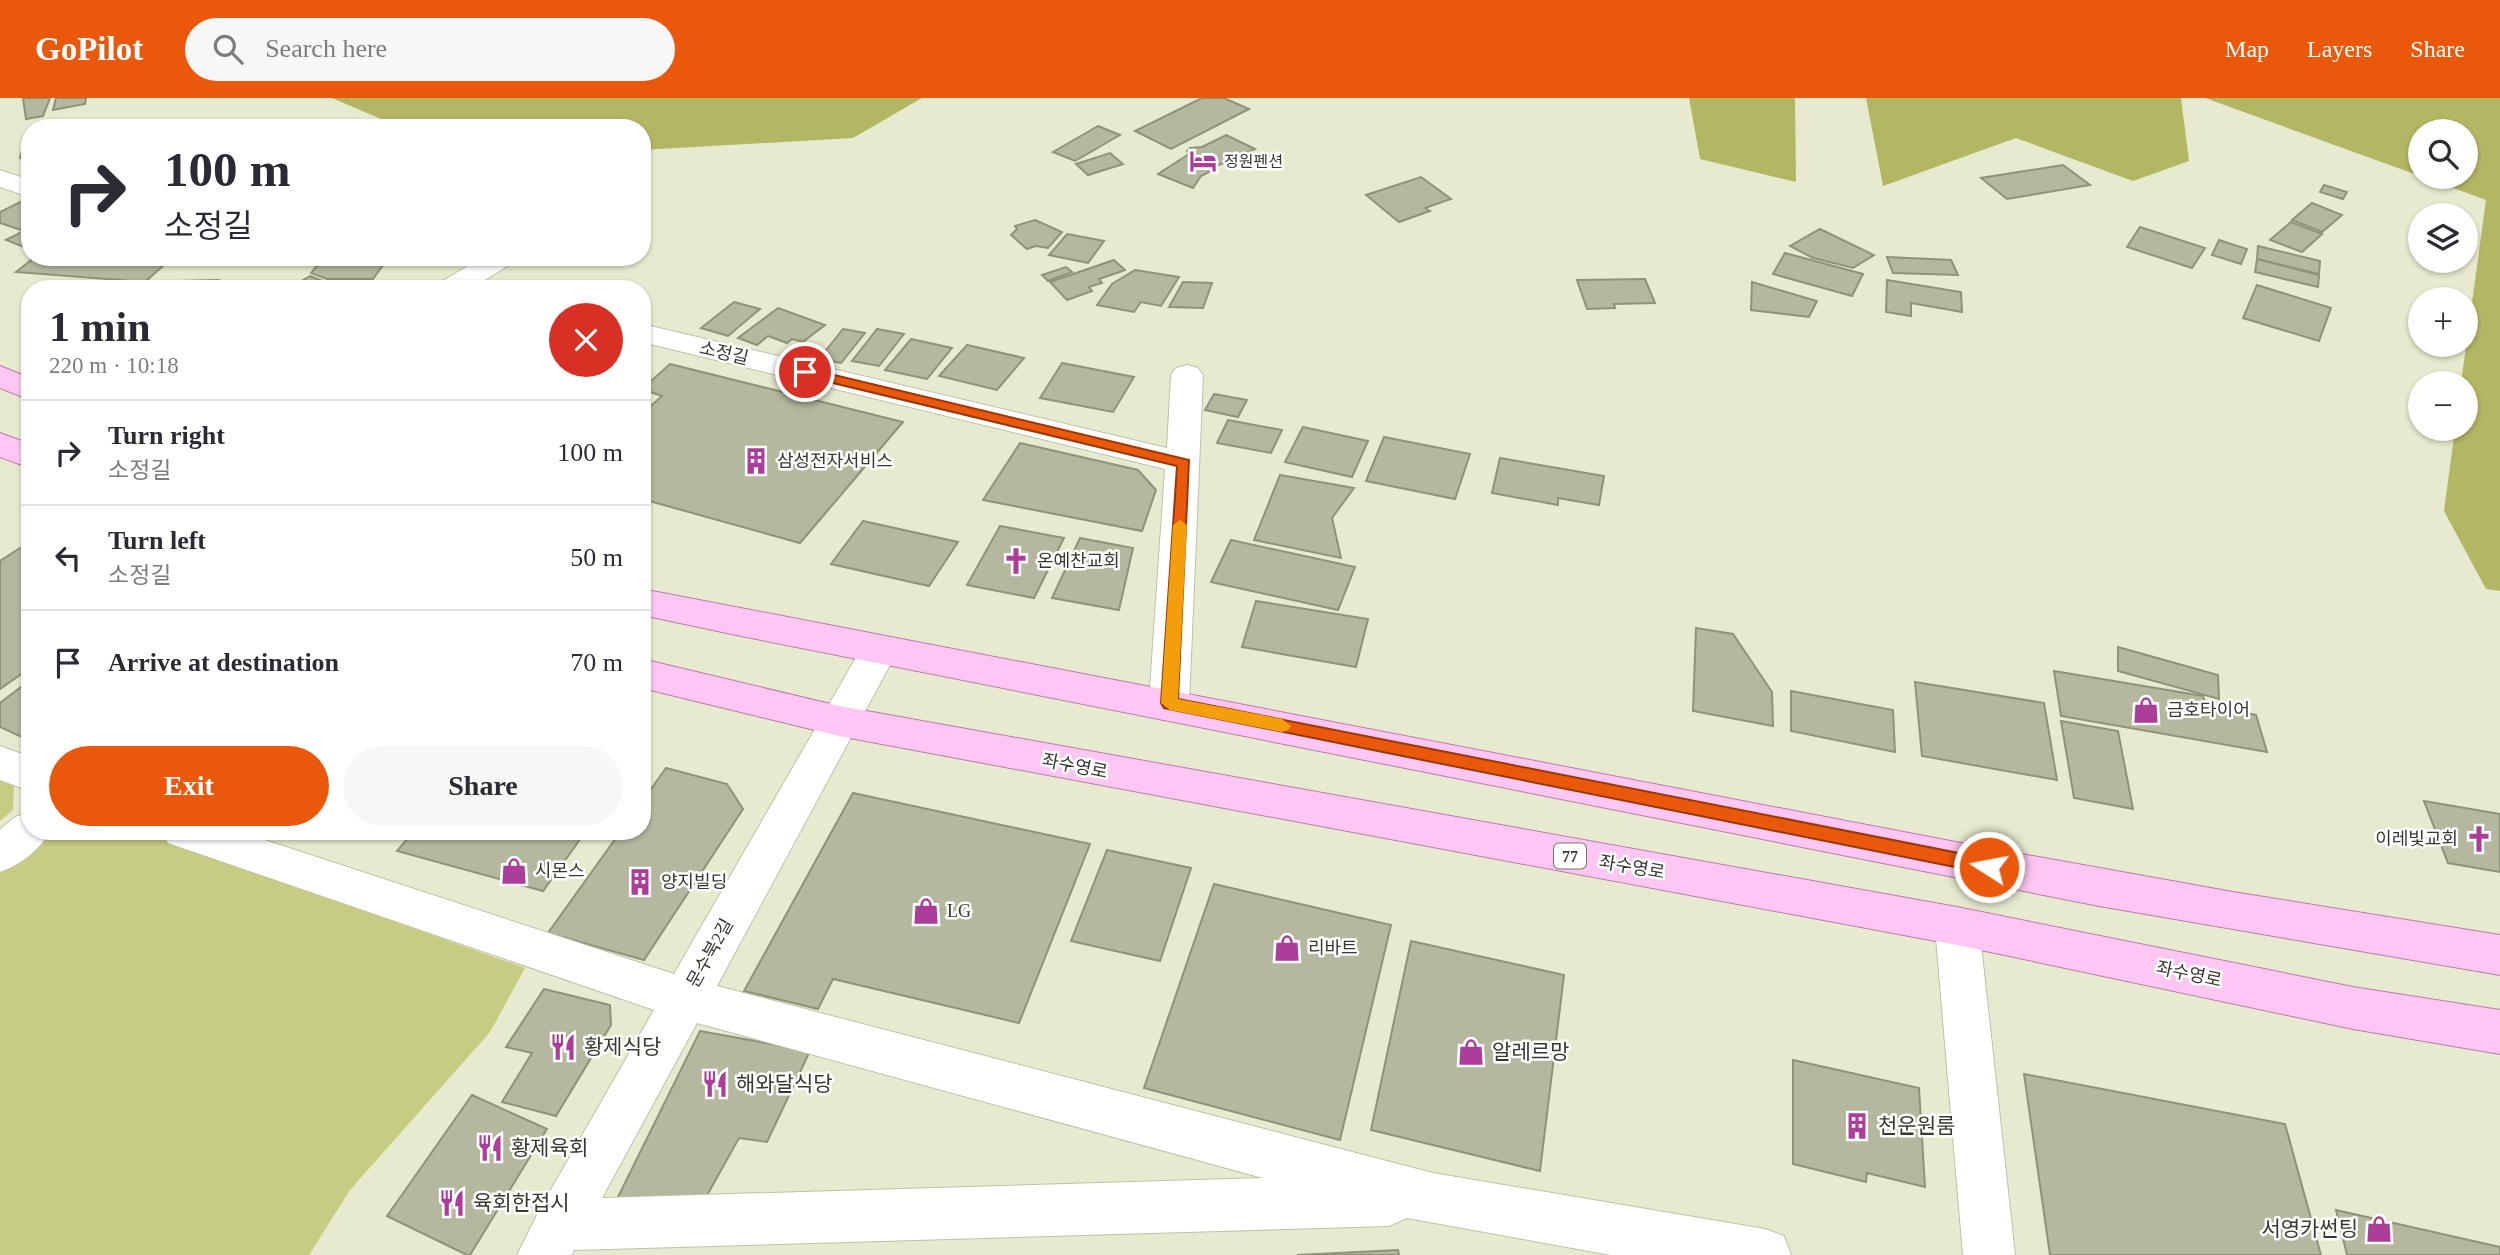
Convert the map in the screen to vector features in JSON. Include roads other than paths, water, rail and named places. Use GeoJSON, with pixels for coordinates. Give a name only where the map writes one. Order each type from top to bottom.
{"type":"FeatureCollection","features":[{"type":"Feature","properties":{"kind":"main road"},"geometry":{"type":"LineString","coordinates":[[0,376],[21,386]]}},
{"type":"Feature","properties":{"kind":"main road"},"geometry":{"type":"LineString","coordinates":[[0,444],[21,453]]}},
{"type":"Feature","properties":{"kind":"main road"},"geometry":{"type":"LineString","coordinates":[[651,604],[878,652],[1170,703],[2071,883],[2500,955]]}},
{"type":"Feature","properties":{"kind":"main road","name":"좌수영로"},"geometry":{"type":"LineString","coordinates":[[651,675],[839,721],[1957,926],[2353,1008],[2500,1032]]}},
{"type":"Feature","properties":{"kind":"street"},"geometry":{"type":"LineString","coordinates":[[0,178],[21,186]]}},
{"type":"Feature","properties":{"kind":"street"},"geometry":{"type":"LineString","coordinates":[[465,280],[487,266]]}},
{"type":"Feature","properties":{"kind":"street","name":"소정길"},"geometry":{"type":"LineString","coordinates":[[651,335],[1184,463]]}},
{"type":"Feature","properties":{"kind":"street"},"geometry":{"type":"LineString","coordinates":[[1170,703],[1187,375]]}},
{"type":"Feature","properties":{"kind":"street","name":"문수북2길"},"geometry":{"type":"LineString","coordinates":[[551,1240],[878,652]]}},
{"type":"Feature","properties":{"kind":"street"},"geometry":{"type":"LineString","coordinates":[[0,762],[21,771]]}},
{"type":"Feature","properties":{"kind":"street"},"geometry":{"type":"LineString","coordinates":[[0,854],[21,836]]}},
{"type":"Feature","properties":{"kind":"street"},"geometry":{"type":"LineString","coordinates":[[210,840],[685,999],[1433,1199],[1765,1255]]}},
{"type":"Feature","properties":{"kind":"street"},"geometry":{"type":"LineString","coordinates":[[1957,926],[1989,1255]]}},
{"type":"Feature","properties":{"kind":"street"},"geometry":{"type":"LineString","coordinates":[[551,1240],[1433,1199]]}},
{"type":"Feature","properties":{"kind":"place","name":"정원펜션"},"geometry":{"type":"Point","coordinates":[1203,161]}},
{"type":"Feature","properties":{"kind":"place","name":"삼성전자서비스"},"geometry":{"type":"Point","coordinates":[756,461]}},
{"type":"Feature","properties":{"kind":"place","name":"온예찬교회"},"geometry":{"type":"Point","coordinates":[1016,561]}},
{"type":"Feature","properties":{"kind":"place","name":"금호타이어"},"geometry":{"type":"Point","coordinates":[2146,710]}},
{"type":"Feature","properties":{"kind":"place","name":"이레빛교회"},"geometry":{"type":"Point","coordinates":[2479,839]}},
{"type":"Feature","properties":{"kind":"place","name":"시몬스"},"geometry":{"type":"Point","coordinates":[514,871]}},
{"type":"Feature","properties":{"kind":"place","name":"양지빌딩"},"geometry":{"type":"Point","coordinates":[640,882]}},
{"type":"Feature","properties":{"kind":"place","name":"LG"},"geometry":{"type":"Point","coordinates":[926,911]}},
{"type":"Feature","properties":{"kind":"place","name":"리바트"},"geometry":{"type":"Point","coordinates":[1287,948]}},
{"type":"Feature","properties":{"kind":"place","name":"황제식당"},"geometry":{"type":"Point","coordinates":[563,1047]}},
{"type":"Feature","properties":{"kind":"place","name":"알레르망"},"geometry":{"type":"Point","coordinates":[1471,1052]}},
{"type":"Feature","properties":{"kind":"place","name":"해와달식당"},"geometry":{"type":"Point","coordinates":[715,1084]}},
{"type":"Feature","properties":{"kind":"place","name":"천운원룸"},"geometry":{"type":"Point","coordinates":[1857,1126]}},
{"type":"Feature","properties":{"kind":"place","name":"황제육회"},"geometry":{"type":"Point","coordinates":[490,1148]}},
{"type":"Feature","properties":{"kind":"place","name":"육회한접시"},"geometry":{"type":"Point","coordinates":[452,1203]}},
{"type":"Feature","properties":{"kind":"place","name":"서영카썬팅"},"geometry":{"type":"Point","coordinates":[2379,1229]}}]}
